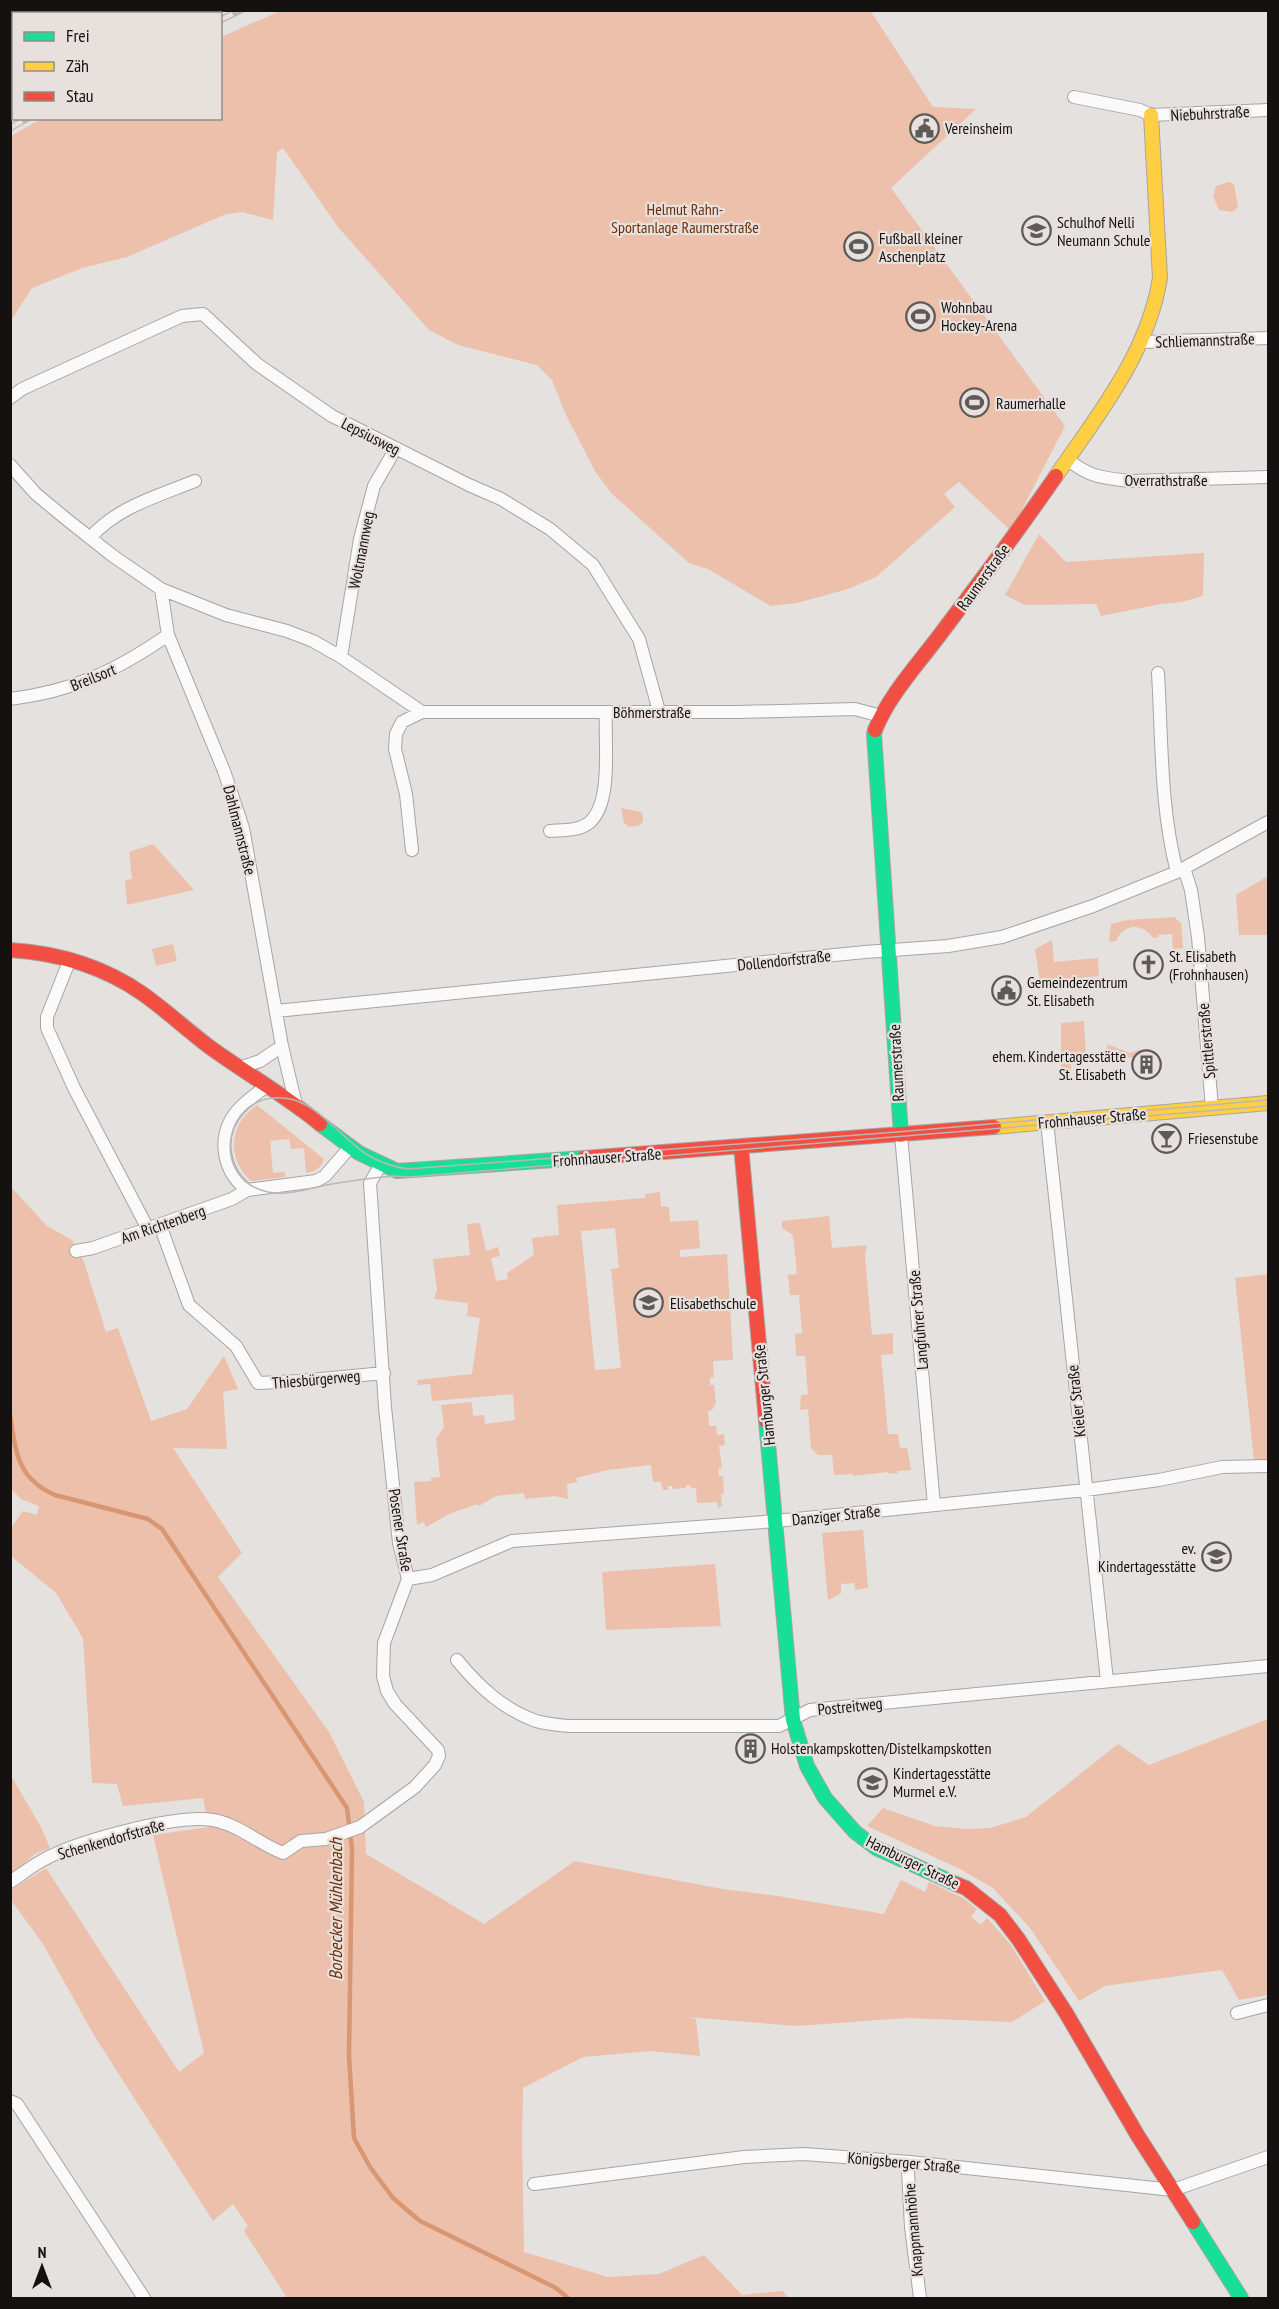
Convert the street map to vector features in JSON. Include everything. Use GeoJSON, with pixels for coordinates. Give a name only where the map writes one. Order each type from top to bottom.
{"type":"FeatureCollection","features":[{"type":"Feature","properties":{"kind":"street"},"geometry":{"type":"LineString","coordinates":[[1074,97],[1140,110],[1151,115]]}},
{"type":"Feature","properties":{"kind":"street","name":"Niebuhrstraße"},"geometry":{"type":"LineString","coordinates":[[1151,115],[1269,110]]}},
{"type":"Feature","properties":{"kind":"street","name":"Raumerstraße"},"geometry":{"type":"LineString","coordinates":[[901,1135],[874,734],[881,716],[1068,460],[1142,342],[1158,296],[1160,278],[1151,115]]}},
{"type":"Feature","properties":{"kind":"street","name":"Lepsiusweg"},"geometry":{"type":"LineString","coordinates":[[10,398],[21,389],[182,316],[203,314],[257,364],[332,416],[511,505],[550,529],[593,565],[639,639],[659,711]]}},
{"type":"Feature","properties":{"kind":"street","name":"Schliemannstraße"},"geometry":{"type":"LineString","coordinates":[[1142,342],[1269,338]]}},
{"type":"Feature","properties":{"kind":"street","name":"Woltmannweg"},"geometry":{"type":"LineString","coordinates":[[341,657],[360,539],[374,486],[396,448]]}},
{"type":"Feature","properties":{"kind":"street","name":"Overrathstraße"},"geometry":{"type":"LineString","coordinates":[[1068,460],[1085,473],[1107,479],[1130,481],[1269,477]]}},
{"type":"Feature","properties":{"kind":"street"},"geometry":{"type":"LineString","coordinates":[[10,465],[36,494],[90,538],[161,589],[226,615],[287,631],[313,641],[341,657],[422,712],[402,722],[396,734],[395,749],[406,794],[412,850]]}},
{"type":"Feature","properties":{"kind":"street"},"geometry":{"type":"LineString","coordinates":[[90,538],[118,513],[195,481]]}},
{"type":"Feature","properties":{"kind":"street","name":"Dahlmannstraße"},"geometry":{"type":"LineString","coordinates":[[161,589],[168,635],[236,802],[249,856],[282,1046],[296,1105]]}},
{"type":"Feature","properties":{"kind":"street","name":"Breilsort"},"geometry":{"type":"LineString","coordinates":[[10,699],[49,692],[99,676],[140,655],[168,635]]}},
{"type":"Feature","properties":{"kind":"street","name":"Spittlerstraße"},"geometry":{"type":"LineString","coordinates":[[1158,673],[1164,789],[1170,843],[1180,870],[1191,890],[1198,937],[1212,1108]]}},
{"type":"Feature","properties":{"kind":"street","name":"Böhmerstraße"},"geometry":{"type":"LineString","coordinates":[[422,712],[855,709],[881,716]]}},
{"type":"Feature","properties":{"kind":"street"},"geometry":{"type":"LineString","coordinates":[[550,831],[579,828],[590,823],[596,814],[605,787],[606,712]]}},
{"type":"Feature","properties":{"kind":"street","name":"Dollendorfstraße"},"geometry":{"type":"LineString","coordinates":[[276,1011],[948,946],[1002,937],[1093,906],[1180,870],[1269,822]]}},
{"type":"Feature","properties":{"kind":"street","name":"Frohnhauser Straße"},"geometry":{"type":"LineString","coordinates":[[10,950],[70,958],[114,976],[136,989],[199,1040],[296,1105],[350,1147],[380,1166],[398,1172],[901,1135],[1269,1103]]}},
{"type":"Feature","properties":{"kind":"street"},"geometry":{"type":"LineString","coordinates":[[70,958],[47,1017],[47,1028],[74,1088],[148,1229]]}},
{"type":"Feature","properties":{"kind":"street"},"geometry":{"type":"LineString","coordinates":[[239,1068],[260,1061],[282,1046]]}},
{"type":"Feature","properties":{"kind":"street"},"geometry":{"type":"LineString","coordinates":[[247,1191],[230,1169],[224,1152],[225,1137],[230,1121],[237,1112],[267,1086]]}},
{"type":"Feature","properties":{"kind":"street","name":"Kieler Straße"},"geometry":{"type":"LineString","coordinates":[[1047,1122],[1107,1681]]}},
{"type":"Feature","properties":{"kind":"street","name":"Langfuhrer Straße"},"geometry":{"type":"LineString","coordinates":[[901,1135],[934,1505]]}},
{"type":"Feature","properties":{"kind":"street","name":"Hamburger Straße"},"geometry":{"type":"LineString","coordinates":[[741,1146],[793,1720],[807,1766],[825,1798],[855,1832],[876,1848],[966,1888],[1000,1915],[1030,1956],[1138,2136],[1241,2298]]}},
{"type":"Feature","properties":{"kind":"street","name":"Am Richtenberg"},"geometry":{"type":"LineString","coordinates":[[76,1251],[93,1248],[160,1225],[232,1199],[247,1191],[316,1181],[325,1176],[350,1147]]}},
{"type":"Feature","properties":{"kind":"street","name":"Posener Straße"},"geometry":{"type":"LineString","coordinates":[[284,1853],[301,1841],[326,1839],[360,1827],[415,1787],[435,1766],[439,1756],[438,1750],[395,1704],[387,1691],[383,1676],[384,1643],[408,1579],[399,1543],[370,1183],[380,1166]]}},
{"type":"Feature","properties":{"kind":"street","name":"Thiesbürgerweg"},"geometry":{"type":"LineString","coordinates":[[160,1225],[189,1305],[236,1346],[258,1383],[384,1373]]}},
{"type":"Feature","properties":{"kind":"street","name":"Danziger Straße"},"geometry":{"type":"LineString","coordinates":[[408,1579],[432,1575],[512,1541],[776,1521],[1086,1490],[1159,1480],[1222,1467],[1269,1466]]}},
{"type":"Feature","properties":{"kind":"street","name":"Postreitweg"},"geometry":{"type":"LineString","coordinates":[[457,1660],[487,1694],[508,1707],[537,1721],[568,1726],[779,1726],[810,1710],[1269,1666]]}},
{"type":"Feature","properties":{"kind":"street","name":"Schenkendorfstraße"},"geometry":{"type":"LineString","coordinates":[[10,1882],[44,1859],[67,1849],[134,1829],[172,1821],[213,1820],[241,1829],[271,1848],[284,1853]]}},
{"type":"Feature","properties":{"kind":"street"},"geometry":{"type":"LineString","coordinates":[[1237,2013],[1269,2005]]}},
{"type":"Feature","properties":{"kind":"street"},"geometry":{"type":"LineString","coordinates":[[10,2101],[17,2104],[144,2298]]}},
{"type":"Feature","properties":{"kind":"street","name":"Königsberger Straße"},"geometry":{"type":"LineString","coordinates":[[534,2184],[771,2154],[849,2156],[1173,2190],[1269,2157]]}},
{"type":"Feature","properties":{"kind":"street","name":"Knappmannhöhe"},"geometry":{"type":"LineString","coordinates":[[910,2162],[908,2170],[910,2227],[920,2298]]}},
{"type":"Feature","properties":{"kind":"green space"},"geometry":{"type":"Polygon","coordinates":[[[11,10],[104,11],[12,12],[11,66],[11,10]]]}},
{"type":"Feature","properties":{"kind":"green space","name":"Helmut Rahn- Sportanlage Raumerstraße"},"geometry":{"type":"Polygon","coordinates":[[[280,11],[874,11],[872,13],[933,107],[976,109],[891,188],[1065,426],[1011,531],[959,482],[944,494],[955,507],[876,577],[848,589],[797,603],[771,606],[708,569],[689,563],[611,493],[595,471],[566,415],[552,380],[537,365],[458,345],[429,330],[338,227],[283,148],[277,152],[273,220],[242,212],[226,214],[127,257],[82,268],[32,288],[12,319],[11,327],[11,136],[39,120],[222,120],[222,37],[280,11]]]}},
{"type":"Feature","properties":{"kind":"green space"},"geometry":{"type":"Polygon","coordinates":[[[1229,182],[1234,184],[1238,207],[1232,212],[1219,210],[1213,196],[1216,186],[1229,182]]]}},
{"type":"Feature","properties":{"kind":"green space"},"geometry":{"type":"Polygon","coordinates":[[[1039,534],[1066,562],[1204,553],[1203,596],[1182,602],[1101,616],[1096,604],[1025,605],[1005,595],[1039,534]]]}},
{"type":"Feature","properties":{"kind":"green space"},"geometry":{"type":"Polygon","coordinates":[[[621,808],[641,812],[643,822],[638,826],[629,827],[624,823],[621,808]]]}},
{"type":"Feature","properties":{"kind":"green space"},"geometry":{"type":"Polygon","coordinates":[[[153,844],[194,890],[127,905],[125,880],[132,879],[129,852],[153,844]]]}},
{"type":"Feature","properties":{"kind":"green space"},"geometry":{"type":"Polygon","coordinates":[[[1268,876],[1268,935],[1239,935],[1236,895],[1268,876]]]}},
{"type":"Feature","properties":{"kind":"green space"},"geometry":{"type":"Polygon","coordinates":[[[1174,917],[1181,923],[1183,948],[1173,949],[1172,934],[1158,935],[1153,938],[1144,929],[1138,927],[1128,928],[1119,935],[1116,941],[1109,942],[1111,924],[1127,920],[1174,917]]]}},
{"type":"Feature","properties":{"kind":"green space"},"geometry":{"type":"Polygon","coordinates":[[[1052,940],[1054,962],[1098,958],[1099,976],[1040,982],[1035,949],[1052,940]]]}},
{"type":"Feature","properties":{"kind":"green space"},"geometry":{"type":"Polygon","coordinates":[[[173,944],[177,961],[156,966],[152,949],[173,944]]]}},
{"type":"Feature","properties":{"kind":"green space"},"geometry":{"type":"Polygon","coordinates":[[[1084,1021],[1086,1056],[1071,1057],[1071,1071],[1061,1072],[1061,1023],[1084,1021]]]}},
{"type":"Feature","properties":{"kind":"green space"},"geometry":{"type":"Polygon","coordinates":[[[1107,1044],[1130,1053],[1142,1049],[1147,1056],[1108,1059],[1107,1044]]]}},
{"type":"Feature","properties":{"kind":"green space"},"geometry":{"type":"Polygon","coordinates":[[[257,1105],[324,1159],[319,1167],[306,1173],[304,1148],[291,1149],[289,1139],[270,1141],[273,1173],[285,1172],[285,1177],[251,1181],[237,1162],[234,1142],[241,1122],[257,1105]]]}},
{"type":"Feature","properties":{"kind":"green space"},"geometry":{"type":"Polygon","coordinates":[[[11,1187],[47,1226],[72,1240],[84,1262],[106,1332],[118,1328],[151,1421],[187,1409],[224,1356],[238,1389],[223,1392],[227,1449],[173,1448],[242,1553],[218,1577],[329,1732],[364,1802],[366,1854],[484,1924],[575,1861],[722,1889],[884,1914],[901,1880],[925,1892],[929,1882],[963,1898],[977,1909],[971,1917],[981,1925],[987,1918],[1011,1945],[1045,2001],[1012,2022],[906,2018],[797,2026],[687,2017],[696,2019],[700,2056],[651,2051],[583,2057],[523,2088],[524,2252],[608,2277],[659,2274],[704,2255],[742,2295],[783,2291],[788,2298],[287,2298],[244,2231],[248,2226],[233,2204],[213,2221],[95,2037],[43,1944],[11,1900],[11,1890],[46,1868],[179,2072],[204,2053],[153,1835],[209,1827],[203,1798],[123,1806],[117,1784],[92,1783],[83,1638],[56,1593],[11,1556],[11,1528],[23,1511],[37,1515],[39,1506],[21,1499],[11,1489],[11,1187]]]}},
{"type":"Feature","properties":{"kind":"green space"},"geometry":{"type":"Polygon","coordinates":[[[660,1192],[661,1206],[669,1207],[670,1222],[698,1220],[700,1248],[680,1250],[680,1257],[727,1254],[733,1360],[713,1361],[714,1377],[710,1378],[710,1385],[714,1385],[716,1403],[712,1410],[708,1411],[709,1426],[716,1426],[717,1435],[724,1434],[725,1445],[719,1446],[722,1468],[718,1469],[719,1476],[723,1476],[722,1506],[718,1508],[717,1502],[697,1503],[696,1488],[691,1488],[690,1485],[686,1485],[686,1488],[672,1489],[672,1486],[668,1486],[668,1490],[663,1490],[661,1482],[653,1482],[651,1465],[608,1470],[576,1478],[577,1482],[567,1484],[568,1499],[555,1496],[525,1499],[524,1493],[496,1496],[479,1506],[478,1504],[451,1513],[426,1527],[424,1522],[417,1525],[414,1482],[431,1481],[431,1478],[440,1477],[436,1439],[444,1427],[441,1405],[472,1402],[473,1416],[484,1415],[485,1424],[515,1420],[513,1394],[432,1401],[430,1384],[418,1385],[417,1380],[472,1374],[480,1318],[467,1316],[468,1303],[434,1299],[437,1290],[433,1259],[470,1255],[467,1224],[480,1223],[486,1251],[498,1247],[500,1256],[491,1258],[496,1281],[508,1279],[507,1273],[534,1255],[532,1238],[559,1235],[557,1205],[645,1198],[645,1194],[660,1192]],[[615,1228],[581,1231],[595,1370],[621,1368],[611,1269],[619,1268],[615,1228]]]}},
{"type":"Feature","properties":{"kind":"green space"},"geometry":{"type":"Polygon","coordinates":[[[829,1216],[832,1248],[867,1245],[865,1256],[872,1335],[893,1333],[893,1354],[881,1355],[888,1434],[898,1434],[900,1448],[907,1448],[911,1470],[889,1474],[888,1472],[853,1476],[853,1474],[834,1475],[832,1455],[818,1455],[811,1448],[808,1409],[800,1410],[801,1395],[808,1394],[805,1356],[796,1356],[795,1334],[802,1333],[799,1295],[790,1295],[788,1275],[797,1274],[793,1235],[782,1228],[782,1221],[829,1216]]]}},
{"type":"Feature","properties":{"kind":"green space"},"geometry":{"type":"Polygon","coordinates":[[[1268,1274],[1268,1459],[1254,1461],[1235,1278],[1268,1274]]]}},
{"type":"Feature","properties":{"kind":"green space"},"geometry":{"type":"Polygon","coordinates":[[[863,1530],[868,1588],[855,1590],[854,1583],[841,1584],[841,1593],[828,1600],[822,1533],[863,1530]]]}},
{"type":"Feature","properties":{"kind":"green space"},"geometry":{"type":"Polygon","coordinates":[[[715,1564],[721,1626],[606,1630],[602,1572],[715,1564]]]}},
{"type":"Feature","properties":{"kind":"green space"},"geometry":{"type":"Polygon","coordinates":[[[1268,1719],[1268,1995],[1239,2000],[1222,1970],[1105,1986],[1079,2001],[1030,1928],[993,1888],[960,1869],[867,1826],[883,1808],[935,1826],[966,1829],[990,1828],[1026,1817],[1118,1744],[1149,1765],[1268,1719]]]}},
{"type":"Feature","properties":{"kind":"green space"},"geometry":{"type":"Polygon","coordinates":[[[10,1774],[41,1827],[50,1848],[35,1854],[11,1875],[10,1774]]]}},
{"type":"Feature","properties":{"kind":"waterway","name":"Borbecker Mühlenbach"},"geometry":{"type":"LineString","coordinates":[[10,1415],[20,1463],[33,1481],[42,1488],[55,1495],[148,1519],[162,1529],[347,1808],[352,1849],[349,2056],[354,2138],[370,2167],[393,2198],[420,2221],[556,2288],[568,2298]]}},
{"type":"Feature","properties":{"kind":"tram line"},"geometry":{"type":"LineString","coordinates":[[1268,1100],[897,1132],[408,1169],[371,1157],[356,1147],[317,1112],[295,1100],[283,1098],[263,1100],[247,1109],[236,1122],[231,1139],[231,1156],[237,1172],[249,1184],[268,1192],[283,1193],[394,1176],[409,1177],[1268,1106]]}},
{"type":"Feature","properties":{"kind":"railway"},"geometry":{"type":"LineString","coordinates":[[222,19],[241,10]]}},
{"type":"Feature","properties":{"kind":"railway"},"geometry":{"type":"LineString","coordinates":[[10,128],[24,120]]}},
{"type":"Feature","properties":{"kind":"traffic: fast"},"geometry":{"type":"LineString","coordinates":[[875,730],[901,1135]]}},
{"type":"Feature","properties":{"kind":"traffic: fast"},"geometry":{"type":"LineString","coordinates":[[320,1124],[359,1153],[397,1171],[584,1158]]}},
{"type":"Feature","properties":{"kind":"traffic: fast"},"geometry":{"type":"LineString","coordinates":[[766,1421],[793,1720],[807,1766],[825,1798],[855,1832],[876,1848],[956,1884]]}},
{"type":"Feature","properties":{"kind":"traffic: fast"},"geometry":{"type":"LineString","coordinates":[[1193,2222],[1241,2298]]}},
{"type":"Feature","properties":{"kind":"traffic: slow"},"geometry":{"type":"LineString","coordinates":[[1056,476],[1104,406],[1133,358],[1154,306],[1160,278],[1151,115]]}},
{"type":"Feature","properties":{"kind":"traffic: slow"},"geometry":{"type":"LineString","coordinates":[[994,1127],[1268,1103]]}},
{"type":"Feature","properties":{"kind":"traffic: jam"},"geometry":{"type":"LineString","coordinates":[[875,730],[897,690],[987,572],[1056,476]]}},
{"type":"Feature","properties":{"kind":"traffic: jam"},"geometry":{"type":"LineString","coordinates":[[10,950],[63,958],[96,969],[128,984],[211,1048],[320,1124]]}},
{"type":"Feature","properties":{"kind":"traffic: jam"},"geometry":{"type":"LineString","coordinates":[[584,1158],[994,1127]]}},
{"type":"Feature","properties":{"kind":"traffic: jam"},"geometry":{"type":"LineString","coordinates":[[741,1146],[766,1421]]}},
{"type":"Feature","properties":{"kind":"traffic: jam"},"geometry":{"type":"LineString","coordinates":[[956,1884],[966,1888],[1000,1915],[1019,1940],[1193,2222]]}},
{"type":"Feature","properties":{"kind":"place","name":"Vereinsheim"},"geometry":{"type":"Point","coordinates":[924,128]}},
{"type":"Feature","properties":{"kind":"place","name":"Schulhof Nelli Neumann Schule"},"geometry":{"type":"Point","coordinates":[1036,231]}},
{"type":"Feature","properties":{"kind":"place","name":"Fußball kleiner Aschenplatz"},"geometry":{"type":"Point","coordinates":[858,247]}},
{"type":"Feature","properties":{"kind":"place","name":"Wohnbau Hockey-Arena"},"geometry":{"type":"Point","coordinates":[920,316]}},
{"type":"Feature","properties":{"kind":"place","name":"Raumerhalle"},"geometry":{"type":"Point","coordinates":[975,403]}},
{"type":"Feature","properties":{"kind":"place","name":"St. Elisabeth (Frohnhausen)"},"geometry":{"type":"Point","coordinates":[1148,965]}},
{"type":"Feature","properties":{"kind":"place","name":"Gemeindezentrum St. Elisabeth"},"geometry":{"type":"Point","coordinates":[1006,991]}},
{"type":"Feature","properties":{"kind":"place","name":"ehem. Kindertagesstätte St. Elisabeth"},"geometry":{"type":"Point","coordinates":[1147,1065]}},
{"type":"Feature","properties":{"kind":"place","name":"Friesenstube"},"geometry":{"type":"Point","coordinates":[1167,1138]}},
{"type":"Feature","properties":{"kind":"place","name":"Elisabethschule"},"geometry":{"type":"Point","coordinates":[649,1303]}},
{"type":"Feature","properties":{"kind":"place","name":"ev. Kindertagesstätte"},"geometry":{"type":"Point","coordinates":[1217,1557]}},
{"type":"Feature","properties":{"kind":"place","name":"Holstenkampskotten/Distelkampskotten"},"geometry":{"type":"Point","coordinates":[750,1748]}},
{"type":"Feature","properties":{"kind":"place","name":"Kindertagesstätte Murmel e.V."},"geometry":{"type":"Point","coordinates":[872,1782]}}]}
